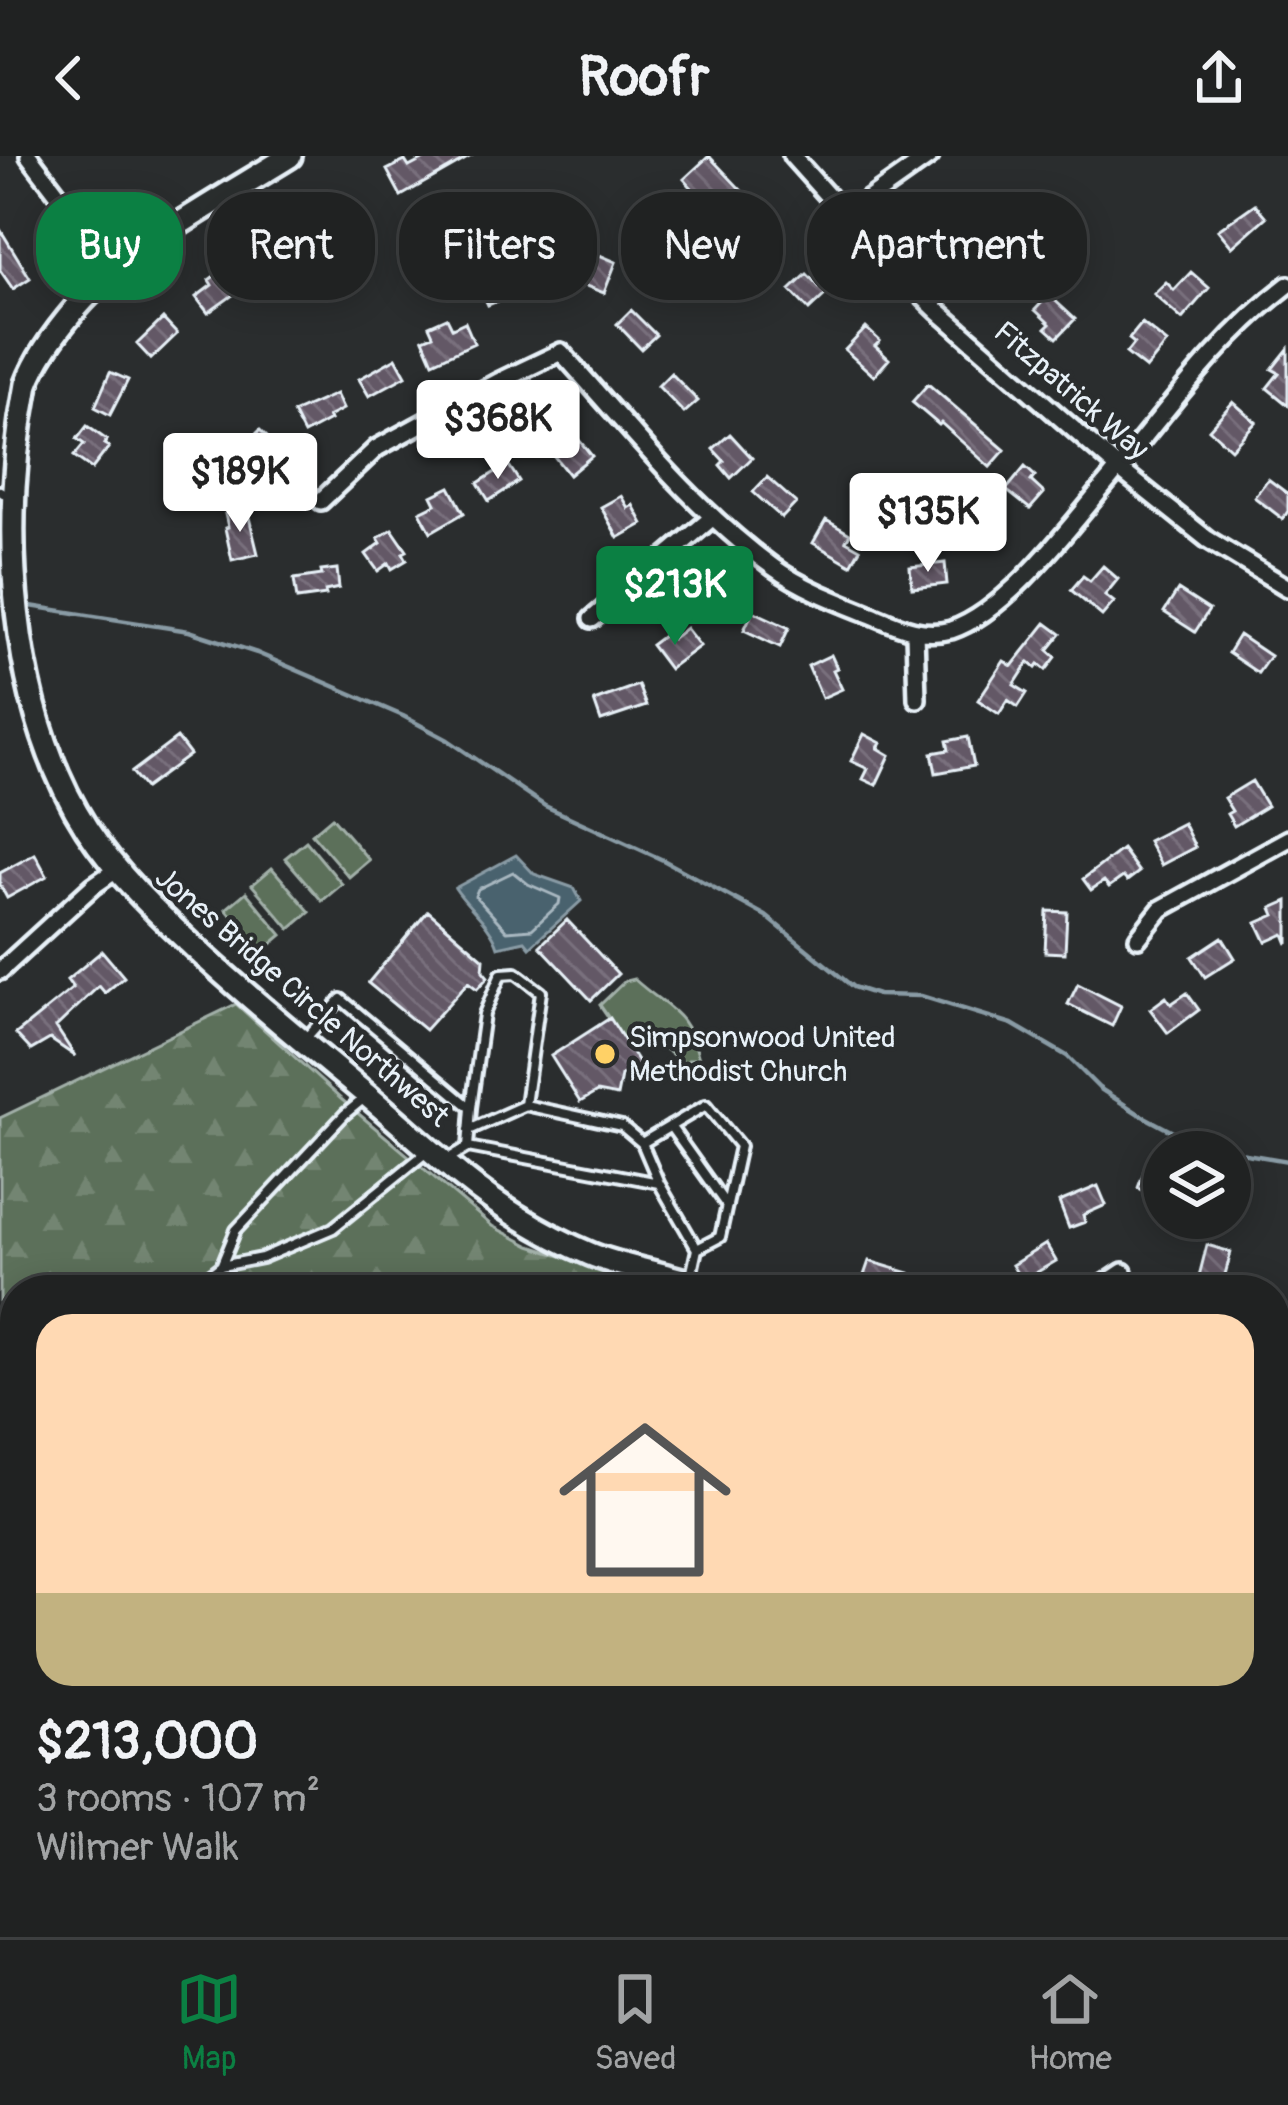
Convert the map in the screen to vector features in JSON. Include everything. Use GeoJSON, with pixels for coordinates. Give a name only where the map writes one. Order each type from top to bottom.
{"type":"FeatureCollection","features":[{"type":"Feature","properties":{"kind":"street"},"geometry":{"type":"LineString","coordinates":[[29,156],[56,192]]}},
{"type":"Feature","properties":{"kind":"street","name":"Jones Bridge Circle Northwest"},"geometry":{"type":"LineString","coordinates":[[183,225],[290,156]]}},
{"type":"Feature","properties":{"kind":"street","name":"Fitzpatrick Way"},"geometry":{"type":"LineString","coordinates":[[791,156],[823,192]]}},
{"type":"Feature","properties":{"kind":"street"},"geometry":{"type":"LineString","coordinates":[[878,192],[930,156]]}},
{"type":"Feature","properties":{"kind":"street"},"geometry":{"type":"LineString","coordinates":[[320,501],[377,448],[561,352],[713,517],[776,568],[834,600],[915,633],[948,631],[980,616],[1021,580],[1188,380],[1260,306],[1288,285]]}},
{"type":"Feature","properties":{"kind":"street","name":"Jones Bridge Circle Northwest"},"geometry":{"type":"LineString","coordinates":[[84,300],[28,381],[2,492],[3,548],[20,675],[58,778],[86,827],[153,909],[437,1156],[516,1216],[590,1254],[663,1275]]}},
{"type":"Feature","properties":{"kind":"street","name":"Fitzpatrick Way"},"geometry":{"type":"LineString","coordinates":[[927,300],[1118,469],[1207,539],[1288,588]]}},
{"type":"Feature","properties":{"kind":"street"},"geometry":{"type":"LineString","coordinates":[[592,620],[713,517]]}},
{"type":"Feature","properties":{"kind":"street"},"geometry":{"type":"LineString","coordinates":[[915,633],[917,699]]}},
{"type":"Feature","properties":{"kind":"street"},"geometry":{"type":"LineString","coordinates":[[1138,938],[1161,909],[1288,839]]}},
{"type":"Feature","properties":{"kind":"street"},"geometry":{"type":"LineString","coordinates":[[0,971],[116,869]]}},
{"type":"Feature","properties":{"kind":"street"},"geometry":{"type":"LineString","coordinates":[[1118,1275],[1123,1272]]}},
{"type":"Feature","properties":{"kind":"lane"},"geometry":{"type":"LineString","coordinates":[[468,1147],[484,1014],[501,974],[516,973],[541,992],[525,1105]]}},
{"type":"Feature","properties":{"kind":"lane"},"geometry":{"type":"LineString","coordinates":[[302,1042],[341,999],[471,1108]]}},
{"type":"Feature","properties":{"kind":"lane"},"geometry":{"type":"LineString","coordinates":[[221,1266],[236,1230],[345,1114],[368,1096]]}},
{"type":"Feature","properties":{"kind":"lane"},"geometry":{"type":"LineString","coordinates":[[469,1130],[525,1105],[622,1126],[642,1143],[697,1249],[700,1275]]}},
{"type":"Feature","properties":{"kind":"lane"},"geometry":{"type":"LineString","coordinates":[[642,1143],[706,1105],[740,1146],[720,1237],[697,1249]]}},
{"type":"Feature","properties":{"kind":"lane"},"geometry":{"type":"LineString","coordinates":[[670,1126],[727,1206]]}},
{"type":"Feature","properties":{"kind":"lane"},"geometry":{"type":"LineString","coordinates":[[209,1275],[221,1266],[262,1258],[333,1228],[437,1156],[468,1147],[659,1183]]}},
{"type":"Feature","properties":{"kind":"green space"},"geometry":{"type":"Polygon","coordinates":[[[332,817],[369,860],[349,877],[312,834],[332,817]]]}},
{"type":"Feature","properties":{"kind":"green space"},"geometry":{"type":"Polygon","coordinates":[[[306,841],[342,884],[322,901],[285,858],[306,841]]]}},
{"type":"Feature","properties":{"kind":"green space"},"geometry":{"type":"Polygon","coordinates":[[[272,868],[310,912],[290,929],[252,885],[272,868]]]}},
{"type":"Feature","properties":{"kind":"green space"},"geometry":{"type":"Polygon","coordinates":[[[246,892],[282,935],[262,952],[226,909],[246,892]]]}},
{"type":"Feature","properties":{"kind":"green space"},"geometry":{"type":"Polygon","coordinates":[[[634,979],[682,1020],[699,1059],[686,1064],[645,1035],[628,1046],[600,1005],[625,981],[634,979]]]}},
{"type":"Feature","properties":{"kind":"green space"},"geometry":{"type":"Polygon","coordinates":[[[236,1004],[492,1226],[530,1246],[620,1275],[0,1275],[0,1118],[236,1004]]]}},
{"type":"Feature","properties":{"kind":"water"},"geometry":{"type":"Polygon","coordinates":[[[516,855],[534,874],[574,888],[581,901],[530,947],[525,941],[498,947],[455,888],[516,855]]]}},
{"type":"Feature","properties":{"kind":"building"},"geometry":{"type":"Polygon","coordinates":[[[430,156],[471,156],[408,192],[399,192],[387,170],[405,161],[409,167],[430,156]]]}},
{"type":"Feature","properties":{"kind":"building"},"geometry":{"type":"Polygon","coordinates":[[[709,156],[741,190],[696,192],[684,179],[709,156]]]}},
{"type":"Feature","properties":{"kind":"building"},"geometry":{"type":"Polygon","coordinates":[[[1255,204],[1266,217],[1232,247],[1218,230],[1255,204]]]}},
{"type":"Feature","properties":{"kind":"building"},"geometry":{"type":"Polygon","coordinates":[[[0,229],[30,278],[13,289],[0,270],[0,229]]]}},
{"type":"Feature","properties":{"kind":"building"},"geometry":{"type":"Polygon","coordinates":[[[597,254],[616,262],[604,293],[597,290],[597,254]]]}},
{"type":"Feature","properties":{"kind":"building"},"geometry":{"type":"Polygon","coordinates":[[[1191,272],[1209,288],[1182,319],[1154,294],[1166,282],[1174,290],[1191,272]]]}},
{"type":"Feature","properties":{"kind":"building"},"geometry":{"type":"Polygon","coordinates":[[[807,274],[807,300],[820,300],[809,310],[790,290],[807,274]]]}},
{"type":"Feature","properties":{"kind":"building"},"geometry":{"type":"Polygon","coordinates":[[[207,289],[207,300],[226,300],[208,313],[196,297],[207,289]]]}},
{"type":"Feature","properties":{"kind":"building"},"geometry":{"type":"Polygon","coordinates":[[[1044,300],[1054,300],[1075,319],[1057,338],[1035,310],[1044,300]]]}},
{"type":"Feature","properties":{"kind":"building"},"geometry":{"type":"Polygon","coordinates":[[[631,310],[656,335],[641,349],[617,324],[631,310]]]}},
{"type":"Feature","properties":{"kind":"building"},"geometry":{"type":"Polygon","coordinates":[[[447,318],[452,328],[465,322],[474,343],[433,362],[423,339],[433,335],[429,326],[447,318]]]}},
{"type":"Feature","properties":{"kind":"building"},"geometry":{"type":"Polygon","coordinates":[[[163,319],[177,334],[151,359],[137,344],[163,319]]]}},
{"type":"Feature","properties":{"kind":"building"},"geometry":{"type":"Polygon","coordinates":[[[1142,323],[1167,343],[1146,369],[1126,353],[1134,343],[1129,339],[1142,323]]]}},
{"type":"Feature","properties":{"kind":"building"},"geometry":{"type":"Polygon","coordinates":[[[866,328],[889,359],[874,376],[845,350],[866,328]]]}},
{"type":"Feature","properties":{"kind":"building"},"geometry":{"type":"Polygon","coordinates":[[[1288,349],[1288,405],[1267,388],[1279,373],[1272,369],[1288,349]]]}},
{"type":"Feature","properties":{"kind":"building"},"geometry":{"type":"Polygon","coordinates":[[[396,358],[406,376],[369,396],[359,379],[396,358]]]}},
{"type":"Feature","properties":{"kind":"building"},"geometry":{"type":"Polygon","coordinates":[[[110,372],[128,380],[110,415],[95,407],[110,372]]]}},
{"type":"Feature","properties":{"kind":"building"},"geometry":{"type":"Polygon","coordinates":[[[671,373],[698,401],[684,413],[658,386],[671,373]]]}},
{"type":"Feature","properties":{"kind":"building"},"geometry":{"type":"Polygon","coordinates":[[[928,384],[1005,450],[990,467],[912,402],[928,384]]]}},
{"type":"Feature","properties":{"kind":"building"},"geometry":{"type":"Polygon","coordinates":[[[336,394],[343,409],[304,434],[293,413],[336,394]]]}},
{"type":"Feature","properties":{"kind":"building"},"geometry":{"type":"Polygon","coordinates":[[[1233,402],[1256,422],[1231,449],[1209,429],[1233,402]]]}},
{"type":"Feature","properties":{"kind":"building"},"geometry":{"type":"Polygon","coordinates":[[[566,424],[592,456],[569,475],[554,456],[561,449],[551,436],[566,424]]]}},
{"type":"Feature","properties":{"kind":"building"},"geometry":{"type":"Polygon","coordinates":[[[87,426],[107,440],[104,444],[109,447],[92,469],[74,456],[84,444],[77,439],[87,426]]]}},
{"type":"Feature","properties":{"kind":"building"},"geometry":{"type":"Polygon","coordinates":[[[260,430],[274,444],[245,474],[230,460],[260,430]]]}},
{"type":"Feature","properties":{"kind":"building"},"geometry":{"type":"Polygon","coordinates":[[[730,434],[752,458],[731,478],[713,449],[730,434]]]}},
{"type":"Feature","properties":{"kind":"building"},"geometry":{"type":"Polygon","coordinates":[[[508,464],[519,481],[489,501],[478,483],[508,464]]]}},
{"type":"Feature","properties":{"kind":"building"},"geometry":{"type":"Polygon","coordinates":[[[1025,467],[1044,493],[1030,509],[1006,490],[1025,467]]]}},
{"type":"Feature","properties":{"kind":"building"},"geometry":{"type":"Polygon","coordinates":[[[767,477],[796,503],[782,518],[753,492],[767,477]]]}},
{"type":"Feature","properties":{"kind":"building"},"geometry":{"type":"Polygon","coordinates":[[[1268,479],[1288,494],[1283,519],[1254,497],[1268,479]]]}},
{"type":"Feature","properties":{"kind":"building"},"geometry":{"type":"Polygon","coordinates":[[[450,487],[464,513],[431,532],[420,512],[436,504],[432,496],[450,487]]]}},
{"type":"Feature","properties":{"kind":"building"},"geometry":{"type":"Polygon","coordinates":[[[621,496],[628,508],[633,505],[643,524],[618,538],[601,507],[621,496]]]}},
{"type":"Feature","properties":{"kind":"building"},"geometry":{"type":"Polygon","coordinates":[[[247,509],[258,554],[232,560],[225,514],[247,509]]]}},
{"type":"Feature","properties":{"kind":"building"},"geometry":{"type":"Polygon","coordinates":[[[826,520],[850,534],[846,541],[860,549],[851,565],[813,543],[826,520]]]}},
{"type":"Feature","properties":{"kind":"building"},"geometry":{"type":"Polygon","coordinates":[[[392,529],[407,551],[403,553],[407,560],[378,571],[366,554],[392,529]]]}},
{"type":"Feature","properties":{"kind":"building"},"geometry":{"type":"Polygon","coordinates":[[[945,563],[947,584],[912,588],[910,567],[945,563]]]}},
{"type":"Feature","properties":{"kind":"building"},"geometry":{"type":"Polygon","coordinates":[[[1103,566],[1118,579],[1105,595],[1114,602],[1102,616],[1071,590],[1083,576],[1090,581],[1103,566]]]}},
{"type":"Feature","properties":{"kind":"building"},"geometry":{"type":"Polygon","coordinates":[[[337,569],[339,588],[297,599],[294,579],[337,569]]]}},
{"type":"Feature","properties":{"kind":"building"},"geometry":{"type":"Polygon","coordinates":[[[1178,590],[1209,610],[1195,632],[1164,612],[1178,590]]]}},
{"type":"Feature","properties":{"kind":"building"},"geometry":{"type":"Polygon","coordinates":[[[753,611],[789,628],[780,647],[744,630],[753,611]]]}},
{"type":"Feature","properties":{"kind":"building"},"geometry":{"type":"Polygon","coordinates":[[[1046,623],[1061,634],[1048,650],[1056,657],[1046,670],[1029,662],[1014,685],[1027,693],[1018,707],[1008,700],[999,714],[978,700],[1004,661],[1012,666],[1046,623]]]}},
{"type":"Feature","properties":{"kind":"building"},"geometry":{"type":"Polygon","coordinates":[[[686,628],[700,646],[669,669],[651,645],[667,633],[672,639],[686,628]]]}},
{"type":"Feature","properties":{"kind":"building"},"geometry":{"type":"Polygon","coordinates":[[[1239,635],[1270,656],[1258,673],[1228,653],[1239,635]]]}},
{"type":"Feature","properties":{"kind":"building"},"geometry":{"type":"Polygon","coordinates":[[[831,655],[842,689],[822,698],[808,666],[831,655]]]}},
{"type":"Feature","properties":{"kind":"building"},"geometry":{"type":"Polygon","coordinates":[[[638,685],[646,706],[601,721],[594,701],[638,685]]]}},
{"type":"Feature","properties":{"kind":"building"},"geometry":{"type":"Polygon","coordinates":[[[864,734],[881,743],[878,748],[890,755],[876,785],[863,779],[868,769],[851,761],[864,734]]]}},
{"type":"Feature","properties":{"kind":"building"},"geometry":{"type":"Polygon","coordinates":[[[968,737],[974,766],[936,773],[932,753],[949,750],[947,741],[968,737]]]}},
{"type":"Feature","properties":{"kind":"building"},"geometry":{"type":"Polygon","coordinates":[[[177,738],[190,755],[145,788],[132,772],[177,738]]]}},
{"type":"Feature","properties":{"kind":"building"},"geometry":{"type":"Polygon","coordinates":[[[1252,781],[1267,806],[1234,826],[1224,798],[1252,781]]]}},
{"type":"Feature","properties":{"kind":"building"},"geometry":{"type":"Polygon","coordinates":[[[1183,823],[1195,847],[1161,865],[1148,841],[1183,823]]]}},
{"type":"Feature","properties":{"kind":"building"},"geometry":{"type":"Polygon","coordinates":[[[1122,849],[1139,872],[1127,881],[1123,877],[1109,887],[1104,881],[1091,890],[1083,879],[1122,849]]]}},
{"type":"Feature","properties":{"kind":"building"},"geometry":{"type":"Polygon","coordinates":[[[35,854],[47,876],[7,898],[0,873],[35,854]]]}},
{"type":"Feature","properties":{"kind":"building"},"geometry":{"type":"Polygon","coordinates":[[[1288,901],[1288,944],[1284,934],[1266,942],[1257,923],[1275,915],[1272,908],[1288,901]]]}},
{"type":"Feature","properties":{"kind":"building"},"geometry":{"type":"Polygon","coordinates":[[[428,911],[484,959],[488,977],[477,989],[468,982],[425,1030],[368,983],[428,911]]]}},
{"type":"Feature","properties":{"kind":"building"},"geometry":{"type":"Polygon","coordinates":[[[1047,911],[1067,912],[1065,953],[1045,952],[1047,911]]]}},
{"type":"Feature","properties":{"kind":"building"},"geometry":{"type":"Polygon","coordinates":[[[567,920],[618,974],[591,1000],[540,946],[567,920]]]}},
{"type":"Feature","properties":{"kind":"building"},"geometry":{"type":"Polygon","coordinates":[[[1222,937],[1235,958],[1205,977],[1192,957],[1222,937]]]}},
{"type":"Feature","properties":{"kind":"building"},"geometry":{"type":"Polygon","coordinates":[[[102,951],[124,977],[105,993],[99,986],[56,1027],[75,1056],[50,1039],[31,1050],[16,1034],[73,988],[67,980],[102,951]]]}},
{"type":"Feature","properties":{"kind":"building"},"geometry":{"type":"Polygon","coordinates":[[[1078,984],[1121,1006],[1112,1026],[1068,1004],[1078,984]]]}},
{"type":"Feature","properties":{"kind":"building"},"geometry":{"type":"Polygon","coordinates":[[[1187,993],[1199,1010],[1168,1033],[1150,1009],[1166,997],[1171,1004],[1187,993]]]}},
{"type":"Feature","properties":{"kind":"building"},"geometry":{"type":"Polygon","coordinates":[[[610,1018],[640,1065],[621,1076],[617,1096],[597,1092],[580,1102],[551,1056],[610,1018]]]}},
{"type":"Feature","properties":{"kind":"building"},"geometry":{"type":"Polygon","coordinates":[[[1098,1186],[1106,1205],[1083,1215],[1085,1222],[1069,1228],[1059,1202],[1098,1186]]]}},
{"type":"Feature","properties":{"kind":"building"},"geometry":{"type":"Polygon","coordinates":[[[1046,1244],[1056,1261],[1032,1275],[1018,1275],[1012,1265],[1046,1244]]]}},
{"type":"Feature","properties":{"kind":"building"},"geometry":{"type":"Polygon","coordinates":[[[1207,1245],[1231,1252],[1225,1275],[1199,1275],[1207,1245]]]}},
{"type":"Feature","properties":{"kind":"building"},"geometry":{"type":"Polygon","coordinates":[[[869,1261],[909,1273],[908,1275],[864,1275],[869,1261]]]}},
{"type":"Feature","properties":{"kind":"waterway"},"geometry":{"type":"LineString","coordinates":[[24,605],[189,631],[257,653],[403,716],[448,740],[545,806],[663,860],[766,916],[853,987],[878,995],[921,996],[1012,1024],[1067,1056],[1099,1088],[1184,1138],[1288,1161]]}},
{"type":"Feature","properties":{"kind":"place","name":"Simpsonwood United Methodist Church"},"geometry":{"type":"Point","coordinates":[605,1054]}}]}
